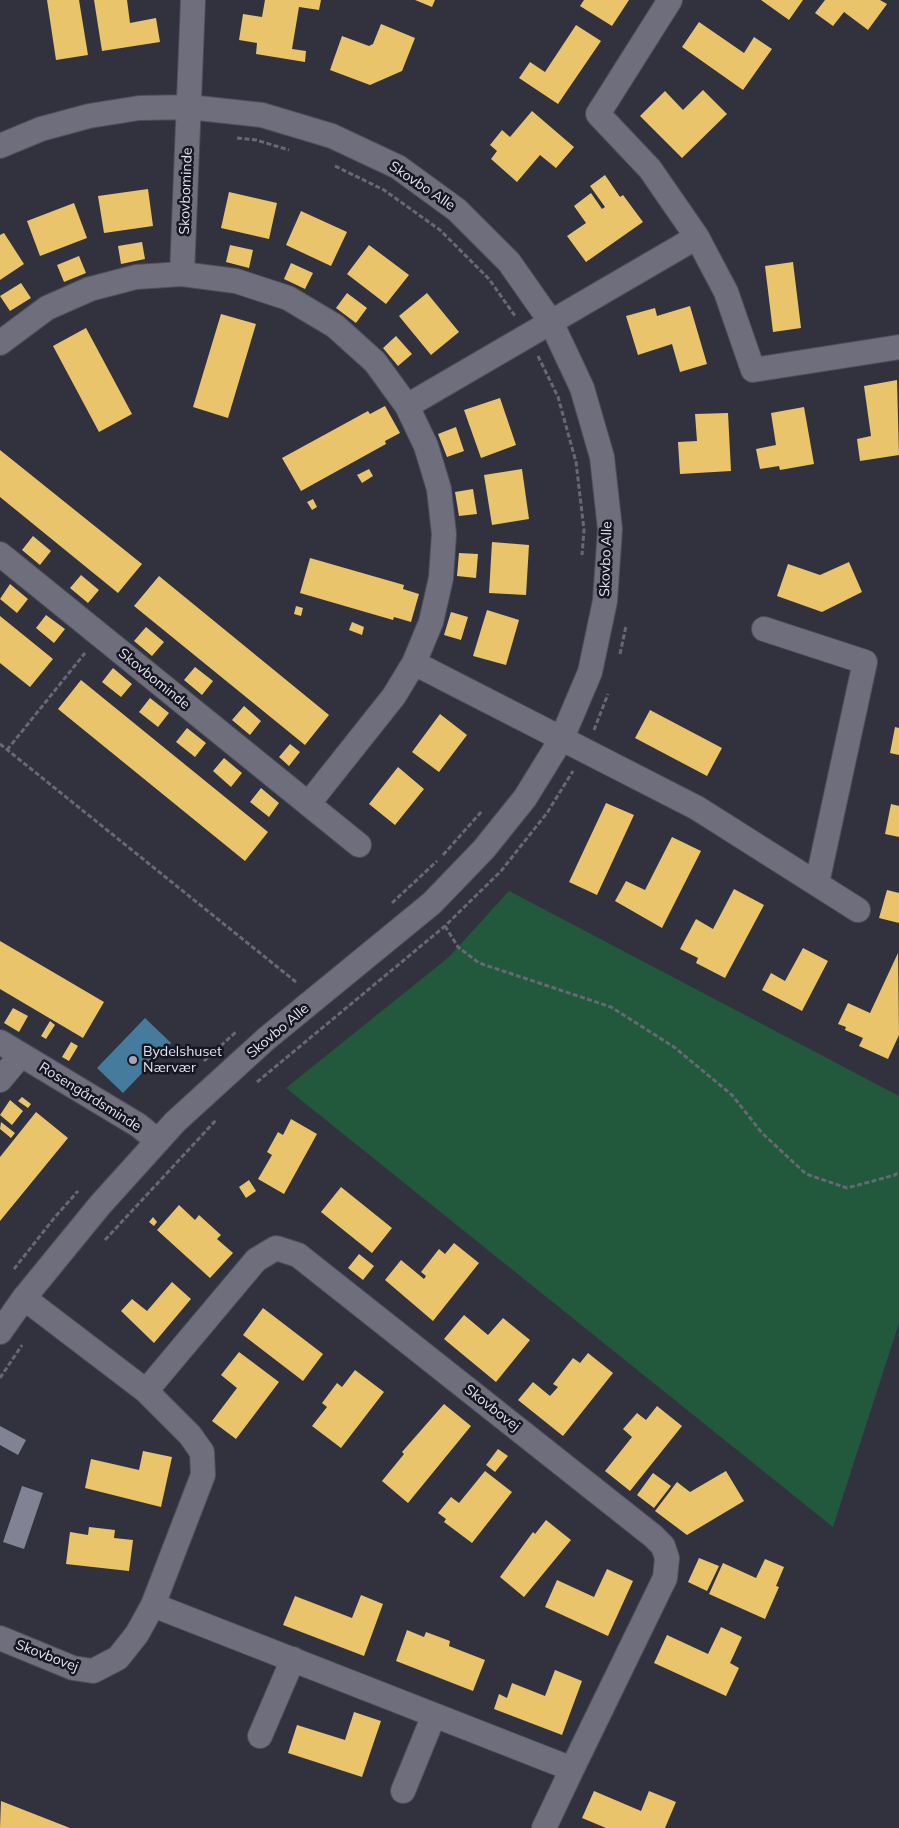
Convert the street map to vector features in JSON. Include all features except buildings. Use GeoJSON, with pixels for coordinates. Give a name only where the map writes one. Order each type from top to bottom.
{"type":"FeatureCollection","features":[{"type":"Feature","properties":{"kind":"street"},"geometry":{"type":"LineString","coordinates":[[189,107],[193,0]]}},
{"type":"Feature","properties":{"kind":"street"},"geometry":{"type":"LineString","coordinates":[[670,0],[598,114],[650,170],[697,237],[726,292],[753,370],[899,347]]}},
{"type":"Feature","properties":{"kind":"street","name":"Skovbo Alle"},"geometry":{"type":"LineString","coordinates":[[0,146],[41,129],[89,116],[139,108],[189,107],[270,118],[332,136],[398,167],[457,210],[509,262],[551,322],[582,388],[602,457],[610,529],[605,601],[592,663],[562,738],[525,798],[484,849],[432,903],[266,1039],[175,1122],[100,1205],[24,1298],[0,1332]]}},
{"type":"Feature","properties":{"kind":"street","name":"Skovbominde"},"geometry":{"type":"LineString","coordinates":[[182,274],[189,107]]}},
{"type":"Feature","properties":{"kind":"street"},"geometry":{"type":"LineString","coordinates":[[407,406],[697,237]]}},
{"type":"Feature","properties":{"kind":"street"},"geometry":{"type":"LineString","coordinates":[[0,343],[48,308],[90,289],[136,277],[182,274],[236,281],[288,298],[335,326],[375,362],[407,406],[426,446],[436,481],[444,534],[441,578],[432,622],[414,663],[394,696],[308,803]]}},
{"type":"Feature","properties":{"kind":"street","name":"Skovbominde"},"geometry":{"type":"LineString","coordinates":[[0,554],[359,845]]}},
{"type":"Feature","properties":{"kind":"street"},"geometry":{"type":"LineString","coordinates":[[764,629],[865,662],[817,884]]}},
{"type":"Feature","properties":{"kind":"street"},"geometry":{"type":"LineString","coordinates":[[414,663],[698,808],[858,910]]}},
{"type":"Feature","properties":{"kind":"street","name":"Rosengårdsminde"},"geometry":{"type":"LineString","coordinates":[[0,1042],[138,1126],[158,1141]]}},
{"type":"Feature","properties":{"kind":"street"},"geometry":{"type":"LineString","coordinates":[[0,1080],[21,1055]]}},
{"type":"Feature","properties":{"kind":"street","name":"Skovbovej"},"geometry":{"type":"LineString","coordinates":[[146,1391],[256,1260],[276,1248],[298,1255],[664,1546],[668,1558],[665,1578],[544,1828]]}},
{"type":"Feature","properties":{"kind":"street","name":"Skovbovej"},"geometry":{"type":"LineString","coordinates":[[0,1638],[73,1668],[93,1671],[118,1658],[137,1634],[153,1605],[203,1475],[202,1452],[194,1441],[146,1391],[24,1298]]}},
{"type":"Feature","properties":{"kind":"street"},"geometry":{"type":"LineString","coordinates":[[153,1605],[572,1769]]}},
{"type":"Feature","properties":{"kind":"street"},"geometry":{"type":"LineString","coordinates":[[260,1736],[293,1659]]}},
{"type":"Feature","properties":{"kind":"street"},"geometry":{"type":"LineString","coordinates":[[403,1791],[434,1715]]}},
{"type":"Feature","properties":{"kind":"path"},"geometry":{"type":"LineString","coordinates":[[227,137],[256,140],[294,151]]}},
{"type":"Feature","properties":{"kind":"path"},"geometry":{"type":"LineString","coordinates":[[331,164],[384,190],[440,230],[489,279],[528,336],[558,397],[576,462],[584,530],[582,559]]}},
{"type":"Feature","properties":{"kind":"path"},"geometry":{"type":"LineString","coordinates":[[618,661],[626,624]]}},
{"type":"Feature","properties":{"kind":"path"},"geometry":{"type":"LineString","coordinates":[[7,750],[100,634]]}},
{"type":"Feature","properties":{"kind":"path"},"geometry":{"type":"LineString","coordinates":[[256,1083],[407,960],[501,871],[547,813],[585,750],[610,688]]}},
{"type":"Feature","properties":{"kind":"path"},"geometry":{"type":"LineString","coordinates":[[0,744],[296,982]]}},
{"type":"Feature","properties":{"kind":"path"},"geometry":{"type":"LineString","coordinates":[[385,909],[438,860],[484,809]]}},
{"type":"Feature","properties":{"kind":"path"},"geometry":{"type":"LineString","coordinates":[[445,926],[458,947],[479,963],[611,1007],[674,1047],[732,1095],[762,1133],[806,1174],[847,1188],[895,1175],[899,1171]]}},
{"type":"Feature","properties":{"kind":"path"},"geometry":{"type":"LineString","coordinates":[[288,988],[304,976]]}},
{"type":"Feature","properties":{"kind":"path"},"geometry":{"type":"LineString","coordinates":[[200,1065],[243,1026]]}},
{"type":"Feature","properties":{"kind":"path"},"geometry":{"type":"LineString","coordinates":[[99,1246],[220,1114]]}},
{"type":"Feature","properties":{"kind":"path"},"geometry":{"type":"LineString","coordinates":[[12,1272],[55,1217],[80,1189]]}},
{"type":"Feature","properties":{"kind":"path"},"geometry":{"type":"LineString","coordinates":[[0,1378],[23,1344]]}},
{"type":"Feature","properties":{"kind":"green space"},"geometry":{"type":"Polygon","coordinates":[[[509,891],[899,1096],[899,1323],[833,1527],[286,1088],[449,957],[509,891]]]}},
{"type":"Feature","properties":{"kind":"place","name":"Bydelshuset Nærvær"},"geometry":{"type":"Point","coordinates":[133,1060]}}]}
